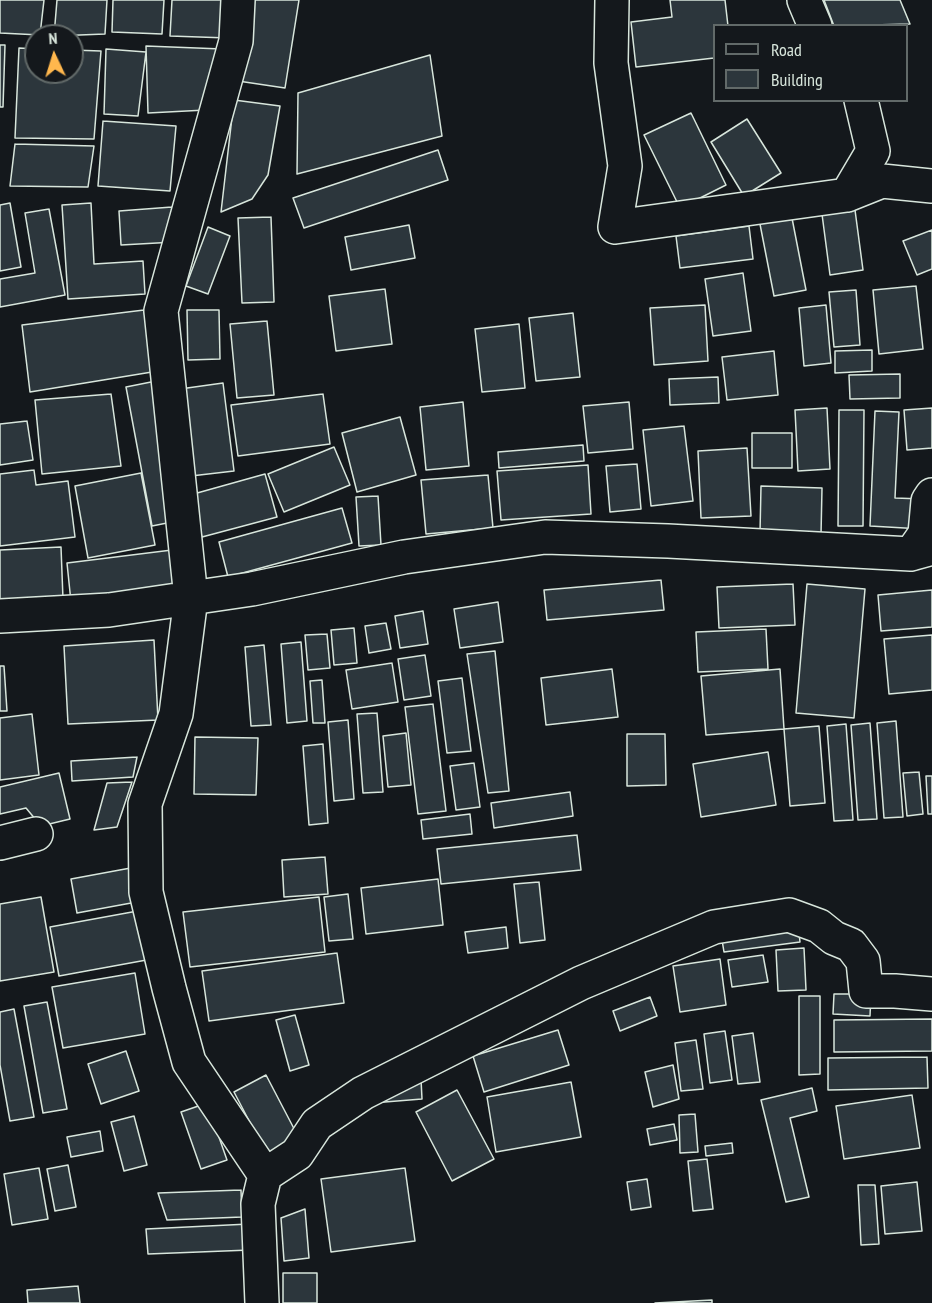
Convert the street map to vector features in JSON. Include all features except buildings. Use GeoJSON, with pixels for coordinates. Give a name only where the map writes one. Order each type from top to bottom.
{"type":"FeatureCollection","features":[{"type":"Feature","properties":{"kind":"street"},"geometry":{"type":"LineString","coordinates":[[238,0],[236,41],[161,311],[191,598],[176,714],[145,804],[146,892],[189,1062],[265,1174]]}},
{"type":"Feature","properties":{"kind":"street"},"geometry":{"type":"LineString","coordinates":[[612,0],[611,63],[625,166],[615,227],[847,195],[882,181],[932,186]]}},
{"type":"Feature","properties":{"kind":"street"},"geometry":{"type":"LineString","coordinates":[[804,0],[814,24]]}},
{"type":"Feature","properties":{"kind":"street"},"geometry":{"type":"LineString","coordinates":[[847,195],[873,151],[861,102]]}},
{"type":"Feature","properties":{"kind":"street"},"geometry":{"type":"LineString","coordinates":[[0,616],[109,610],[252,589],[404,557],[545,537],[921,551],[928,501],[932,495]]}},
{"type":"Feature","properties":{"kind":"street"},"geometry":{"type":"LineString","coordinates":[[0,843],[36,834]]}},
{"type":"Feature","properties":{"kind":"street"},"geometry":{"type":"LineString","coordinates":[[262,1303],[258,1204],[265,1174],[297,1154],[317,1124],[363,1093],[581,983],[714,927],[789,915],[819,926],[834,938],[851,945],[863,961],[866,991],[932,994]]}}]}
